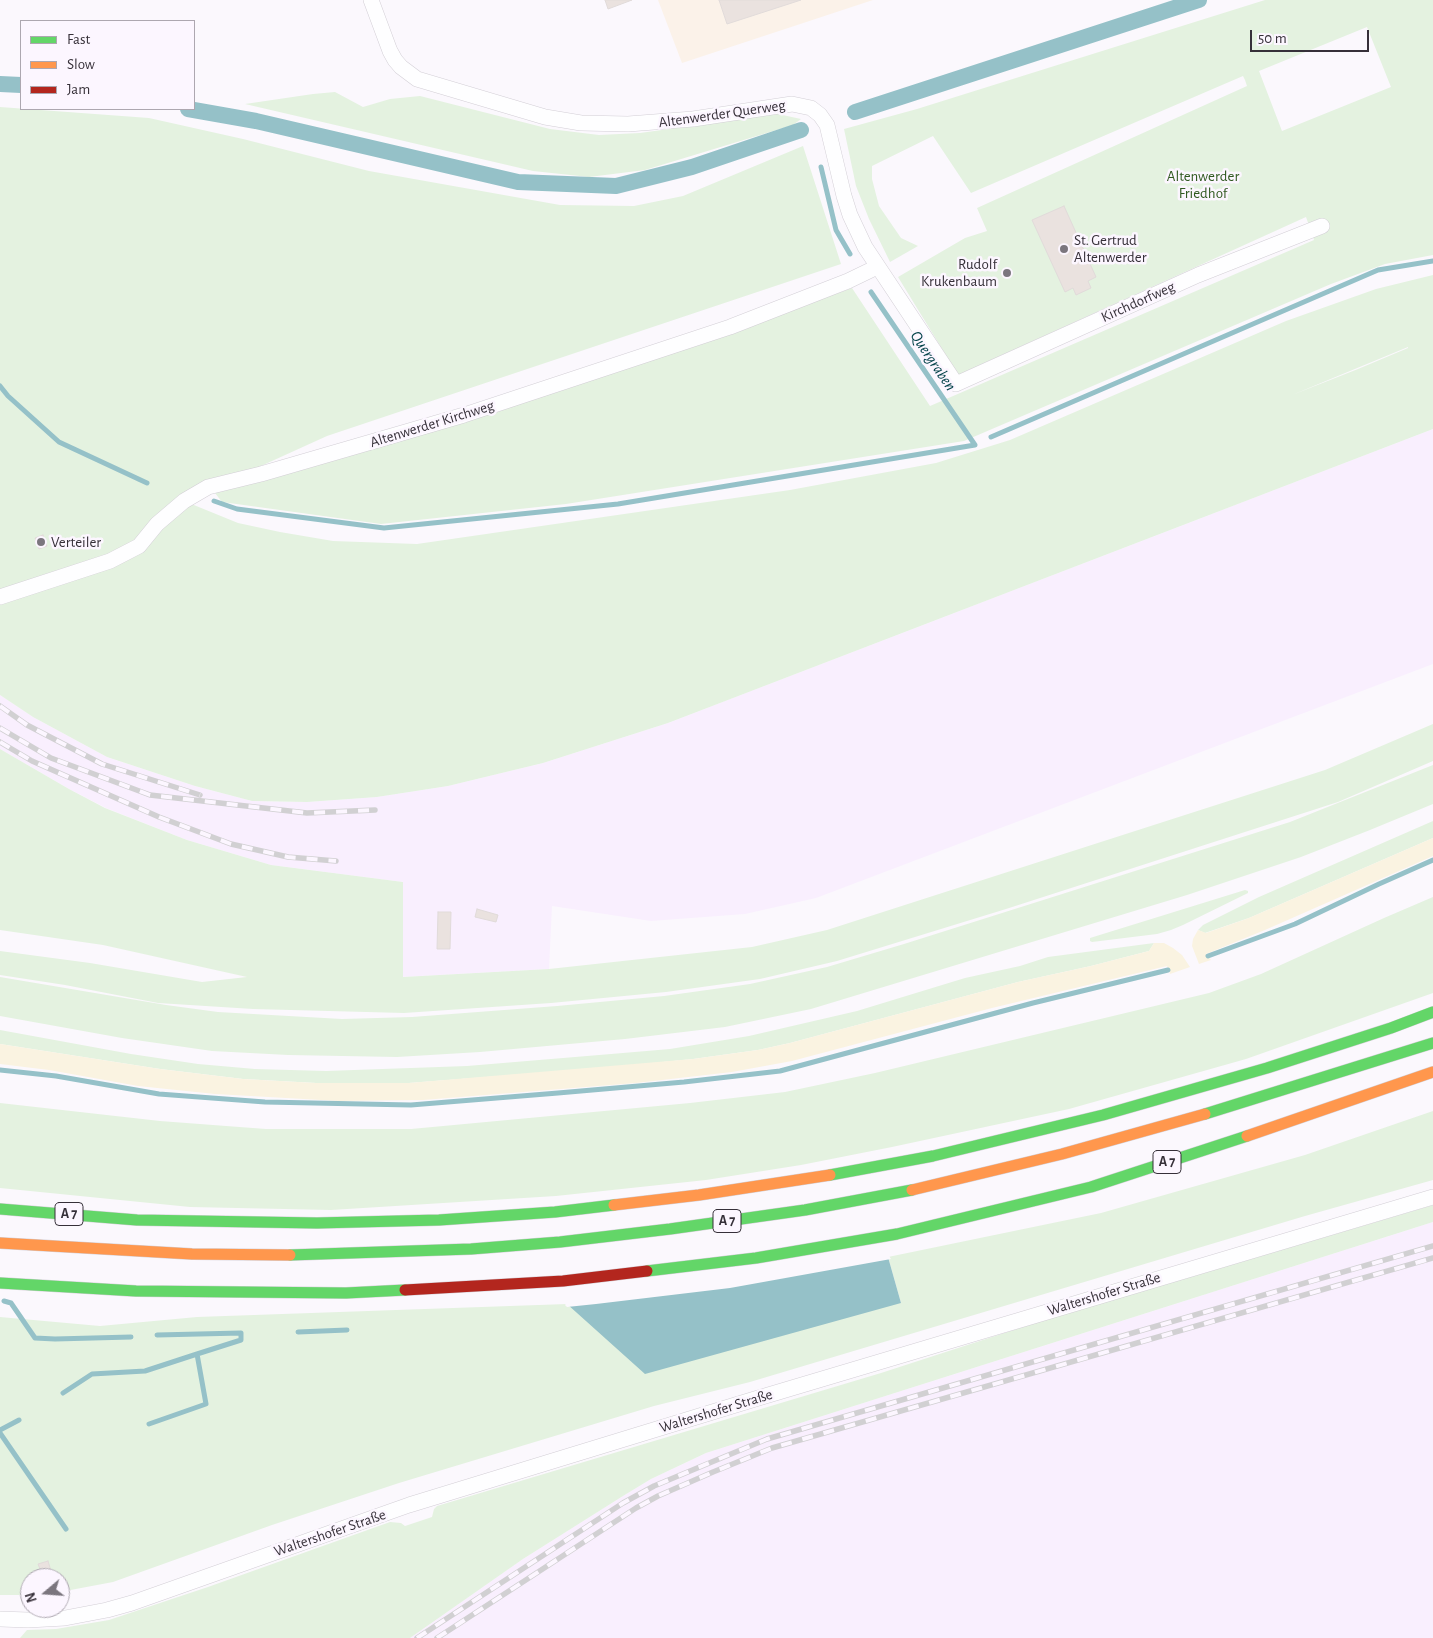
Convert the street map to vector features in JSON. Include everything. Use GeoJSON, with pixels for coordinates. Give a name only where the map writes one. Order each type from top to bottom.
{"type":"FeatureCollection","features":[{"type":"Feature","properties":{"kind":"highway","name":"A 7"},"geometry":{"type":"LineString","coordinates":[[0,1209],[137,1220],[317,1223],[439,1220],[556,1212],[699,1195],[800,1180],[933,1156],[1103,1115],[1267,1068],[1391,1028],[1433,1012]]}},
{"type":"Feature","properties":{"kind":"highway","name":"A 7"},"geometry":{"type":"LineString","coordinates":[[0,1243],[192,1254],[314,1255],[471,1249],[670,1230],[814,1208],[936,1185],[1196,1118],[1433,1043]]}},
{"type":"Feature","properties":{"kind":"highway","name":"A 7"},"geometry":{"type":"LineString","coordinates":[[0,1283],[136,1291],[346,1294],[563,1281],[756,1258],[896,1234],[1091,1187],[1278,1126],[1433,1072]]}},
{"type":"Feature","properties":{"kind":"street","name":"Altenwerder Querweg"},"geometry":{"type":"LineString","coordinates":[[371,0],[395,60],[417,80],[545,117],[581,123],[628,124],[692,118],[792,104],[811,108],[820,115],[827,125],[839,179],[850,215],[865,247],[956,384]]}},
{"type":"Feature","properties":{"kind":"street","name":"Kirchdorfweg"},"geometry":{"type":"LineString","coordinates":[[956,384],[1198,275],[1322,226]]}},
{"type":"Feature","properties":{"kind":"street","name":"Altenwerder Kirchweg"},"geometry":{"type":"LineString","coordinates":[[0,597],[110,561],[139,546],[157,524],[184,501],[208,487],[261,474],[464,415],[721,330],[848,281],[877,266]]}},
{"type":"Feature","properties":{"kind":"street","name":"Waltershofer Straße"},"geometry":{"type":"LineString","coordinates":[[0,1619],[65,1618],[132,1603],[409,1505],[755,1399],[1433,1197]]}},
{"type":"Feature","properties":{"kind":"shaded area"},"geometry":{"type":"Polygon","coordinates":[[[658,0],[873,0],[682,63],[658,0]]]}},
{"type":"Feature","properties":{"kind":"shaded area"},"geometry":{"type":"Polygon","coordinates":[[[1433,429],[1433,664],[816,898],[745,914],[651,921],[552,906],[549,969],[402,977],[403,882],[271,865],[187,840],[106,808],[0,749],[0,695],[33,717],[107,757],[195,786],[252,801],[307,802],[377,797],[448,786],[543,763],[668,723],[1433,429]]]}},
{"type":"Feature","properties":{"kind":"shaded area"},"geometry":{"type":"Polygon","coordinates":[[[1433,1222],[1433,1638],[410,1638],[523,1559],[623,1496],[651,1479],[706,1453],[1433,1222]]]}},
{"type":"Feature","properties":{"kind":"green space","name":"Altenwerder Friedhof"},"geometry":{"type":"Polygon","coordinates":[[[1265,0],[1433,0],[1433,255],[1385,264],[1331,284],[964,441],[566,504],[381,524],[222,502],[215,493],[330,461],[734,330],[852,288],[930,406],[1314,240],[1306,217],[958,375],[898,277],[965,238],[987,231],[977,208],[1247,86],[1243,76],[971,193],[933,136],[872,166],[872,179],[879,206],[901,238],[918,246],[890,262],[869,219],[856,186],[844,129],[917,109],[1265,0]],[[1367,27],[1259,71],[1282,131],[1391,87],[1367,27]]]}},
{"type":"Feature","properties":{"kind":"green space"},"geometry":{"type":"Polygon","coordinates":[[[335,92],[363,107],[390,99],[420,96],[550,129],[599,135],[640,133],[778,114],[801,119],[793,125],[645,170],[589,177],[533,171],[245,104],[335,92]]]}},
{"type":"Feature","properties":{"kind":"green space"},"geometry":{"type":"Polygon","coordinates":[[[0,107],[20,108],[20,110],[149,118],[243,139],[369,171],[560,205],[634,206],[683,196],[803,146],[841,264],[327,436],[184,501],[238,523],[333,541],[417,544],[790,490],[936,463],[1010,440],[1286,321],[1376,289],[1433,275],[1433,429],[668,723],[543,763],[448,786],[377,797],[307,802],[252,801],[195,786],[107,757],[33,717],[0,695],[0,107]],[[1408,347],[1292,395],[1358,369],[1408,347]]]}},
{"type":"Feature","properties":{"kind":"green space"},"geometry":{"type":"Polygon","coordinates":[[[1433,724],[1433,761],[1338,802],[1006,909],[837,961],[760,979],[666,992],[551,1003],[404,1013],[253,1009],[158,1003],[0,975],[0,951],[90,963],[202,982],[247,977],[103,945],[0,930],[0,749],[105,808],[187,840],[271,865],[403,882],[403,977],[549,969],[752,947],[827,930],[1325,770],[1433,724]]]}},
{"type":"Feature","properties":{"kind":"green space"},"geometry":{"type":"Polygon","coordinates":[[[1433,765],[1433,804],[1301,857],[1187,895],[811,1009],[725,1027],[625,1039],[480,1052],[397,1057],[288,1055],[212,1051],[122,1038],[0,1016],[0,977],[218,1012],[342,1019],[412,1017],[557,1006],[664,996],[750,984],[827,967],[904,944],[1290,822],[1433,765]]]}},
{"type":"Feature","properties":{"kind":"green space"},"geometry":{"type":"Polygon","coordinates":[[[1433,821],[1433,838],[1249,918],[1205,933],[1198,930],[1203,925],[1259,897],[1433,821]]]}},
{"type":"Feature","properties":{"kind":"green space"},"geometry":{"type":"Polygon","coordinates":[[[1245,890],[1248,893],[1171,930],[1157,934],[1090,941],[1090,938],[1245,890]]]}},
{"type":"Feature","properties":{"kind":"green space"},"geometry":{"type":"Polygon","coordinates":[[[1433,897],[1433,993],[1246,1059],[1069,1109],[892,1147],[801,1165],[706,1180],[556,1196],[331,1210],[190,1207],[0,1188],[0,1103],[160,1121],[266,1129],[411,1129],[690,1103],[785,1092],[875,1073],[1209,993],[1261,974],[1433,897]]]}},
{"type":"Feature","properties":{"kind":"green space"},"geometry":{"type":"Polygon","coordinates":[[[1154,943],[1149,951],[1018,982],[790,1043],[758,1050],[693,1059],[602,1068],[409,1083],[316,1083],[243,1079],[160,1069],[0,1044],[0,1030],[198,1064],[255,1069],[326,1071],[467,1066],[670,1049],[749,1036],[857,1011],[965,978],[1020,966],[1048,957],[1154,943]]]}},
{"type":"Feature","properties":{"kind":"green space"},"geometry":{"type":"Polygon","coordinates":[[[1433,1111],[1433,1180],[1305,1216],[750,1382],[654,1406],[399,1483],[272,1525],[113,1582],[70,1590],[70,1568],[20,1568],[20,1595],[0,1595],[0,1317],[100,1326],[197,1317],[567,1304],[901,1303],[888,1257],[1101,1213],[1305,1155],[1433,1111]]]}},
{"type":"Feature","properties":{"kind":"green space"},"geometry":{"type":"Polygon","coordinates":[[[1433,1205],[1433,1222],[706,1453],[651,1479],[623,1496],[523,1559],[410,1638],[20,1638],[27,1630],[56,1629],[109,1620],[390,1522],[401,1523],[405,1526],[432,1517],[437,1506],[881,1373],[1032,1324],[1433,1205]]]}},
{"type":"Feature","properties":{"kind":"sand"},"geometry":{"type":"Polygon","coordinates":[[[1433,838],[1433,856],[1206,954],[1211,960],[1199,964],[1192,946],[1193,939],[1198,930],[1206,933],[1249,918],[1433,838]]]}},
{"type":"Feature","properties":{"kind":"sand"},"geometry":{"type":"Polygon","coordinates":[[[1154,943],[1164,943],[1173,948],[1182,955],[1190,967],[1170,974],[1167,966],[992,1008],[792,1061],[732,1072],[636,1083],[423,1100],[339,1101],[215,1094],[138,1086],[49,1070],[0,1064],[0,1044],[160,1069],[243,1079],[316,1083],[409,1083],[693,1059],[758,1050],[790,1043],[1018,982],[1149,951],[1154,943]]]}},
{"type":"Feature","properties":{"kind":"water"},"geometry":{"type":"Polygon","coordinates":[[[888,1257],[901,1303],[645,1374],[567,1304],[728,1284],[888,1257]]]}},
{"type":"Feature","properties":{"kind":"pier"},"geometry":{"type":"Polygon","coordinates":[[[888,1254],[891,1259],[730,1288],[567,1307],[565,1305],[567,1302],[727,1282],[824,1267],[888,1254]]]}},
{"type":"Feature","properties":{"kind":"building"},"geometry":{"type":"Polygon","coordinates":[[[605,0],[632,0],[608,9],[605,0]]]}},
{"type":"Feature","properties":{"kind":"building"},"geometry":{"type":"Polygon","coordinates":[[[719,0],[801,0],[727,24],[719,0]]]}},
{"type":"Feature","properties":{"kind":"building","name":"St. Gertrud Altenwerder"},"geometry":{"type":"Polygon","coordinates":[[[1064,206],[1096,277],[1088,281],[1091,288],[1076,295],[1073,288],[1065,292],[1032,220],[1064,206]]]}},
{"type":"Feature","properties":{"kind":"building","name":"Verteiler"},"geometry":{"type":"Polygon","coordinates":[[[43,535],[47,546],[39,549],[35,538],[43,535]]]}},
{"type":"Feature","properties":{"kind":"building"},"geometry":{"type":"Polygon","coordinates":[[[477,909],[498,915],[496,922],[475,917],[477,909]]]}},
{"type":"Feature","properties":{"kind":"building"},"geometry":{"type":"Polygon","coordinates":[[[438,912],[451,912],[450,949],[437,949],[438,912]]]}},
{"type":"Feature","properties":{"kind":"building"},"geometry":{"type":"Polygon","coordinates":[[[48,1561],[50,1568],[40,1568],[38,1564],[48,1561]]]}},
{"type":"Feature","properties":{"kind":"waterway"},"geometry":{"type":"LineString","coordinates":[[855,112],[1199,0]]}},
{"type":"Feature","properties":{"kind":"waterway"},"geometry":{"type":"LineString","coordinates":[[0,84],[20,85]]}},
{"type":"Feature","properties":{"kind":"waterway"},"geometry":{"type":"LineString","coordinates":[[194,110],[256,121],[518,182],[616,186],[692,167],[801,130]]}},
{"type":"Feature","properties":{"kind":"waterway","name":"Quergraben"},"geometry":{"type":"LineString","coordinates":[[821,167],[836,230],[850,254]]}},
{"type":"Feature","properties":{"kind":"waterway"},"geometry":{"type":"LineString","coordinates":[[991,437],[1378,270],[1433,261]]}},
{"type":"Feature","properties":{"kind":"waterway"},"geometry":{"type":"LineString","coordinates":[[214,501],[237,509],[384,528],[618,504],[975,445],[871,292]]}},
{"type":"Feature","properties":{"kind":"waterway"},"geometry":{"type":"LineString","coordinates":[[0,386],[8,396],[59,442],[147,483]]}},
{"type":"Feature","properties":{"kind":"waterway"},"geometry":{"type":"LineString","coordinates":[[1208,956],[1295,924],[1433,860]]}},
{"type":"Feature","properties":{"kind":"waterway"},"geometry":{"type":"LineString","coordinates":[[0,1070],[56,1076],[159,1094],[265,1102],[411,1105],[558,1093],[780,1071],[1033,1003],[1168,970]]}},
{"type":"Feature","properties":{"kind":"waterway"},"geometry":{"type":"LineString","coordinates":[[4,1301],[11,1303],[35,1338],[131,1337]]}},
{"type":"Feature","properties":{"kind":"waterway"},"geometry":{"type":"LineString","coordinates":[[298,1332],[347,1330]]}},
{"type":"Feature","properties":{"kind":"waterway"},"geometry":{"type":"LineString","coordinates":[[149,1424],[206,1404],[197,1354],[241,1340],[241,1333],[157,1335]]}},
{"type":"Feature","properties":{"kind":"waterway"},"geometry":{"type":"LineString","coordinates":[[63,1393],[92,1374],[145,1371],[197,1354]]}},
{"type":"Feature","properties":{"kind":"waterway"},"geometry":{"type":"LineString","coordinates":[[0,1430],[19,1420]]}},
{"type":"Feature","properties":{"kind":"waterway"},"geometry":{"type":"LineString","coordinates":[[0,1433],[66,1529]]}},
{"type":"Feature","properties":{"kind":"railway"},"geometry":{"type":"LineString","coordinates":[[0,706],[27,725],[102,764],[200,795]]}},
{"type":"Feature","properties":{"kind":"railway"},"geometry":{"type":"LineString","coordinates":[[0,728],[51,758],[150,795],[307,813],[375,810]]}},
{"type":"Feature","properties":{"kind":"railway"},"geometry":{"type":"LineString","coordinates":[[0,742],[32,761],[159,817],[231,844],[288,857],[336,861]]}},
{"type":"Feature","properties":{"kind":"railway"},"geometry":{"type":"LineString","coordinates":[[417,1638],[623,1503],[654,1486],[767,1439],[1433,1246]]}},
{"type":"Feature","properties":{"kind":"railway"},"geometry":{"type":"LineString","coordinates":[[437,1638],[636,1508],[658,1496],[772,1448],[1433,1258]]}},
{"type":"Feature","properties":{"kind":"traffic: fast"},"geometry":{"type":"LineString","coordinates":[[830,1175],[933,1156],[1103,1115],[1267,1068],[1391,1028],[1433,1012]]}},
{"type":"Feature","properties":{"kind":"traffic: fast"},"geometry":{"type":"LineString","coordinates":[[1205,1114],[1433,1043]]}},
{"type":"Feature","properties":{"kind":"traffic: fast"},"geometry":{"type":"LineString","coordinates":[[647,1271],[756,1258],[897,1234],[1091,1187],[1247,1136]]}},
{"type":"Feature","properties":{"kind":"traffic: fast"},"geometry":{"type":"LineString","coordinates":[[290,1255],[471,1249],[560,1242],[805,1210],[912,1190]]}},
{"type":"Feature","properties":{"kind":"traffic: fast"},"geometry":{"type":"LineString","coordinates":[[0,1209],[137,1220],[317,1223],[439,1220],[555,1212],[614,1205]]}},
{"type":"Feature","properties":{"kind":"traffic: fast"},"geometry":{"type":"LineString","coordinates":[[0,1283],[136,1291],[346,1293],[405,1290]]}},
{"type":"Feature","properties":{"kind":"traffic: slow"},"geometry":{"type":"LineString","coordinates":[[1247,1136],[1433,1072]]}},
{"type":"Feature","properties":{"kind":"traffic: slow"},"geometry":{"type":"LineString","coordinates":[[912,1190],[1062,1154],[1205,1114]]}},
{"type":"Feature","properties":{"kind":"traffic: slow"},"geometry":{"type":"LineString","coordinates":[[614,1205],[699,1195],[830,1175]]}},
{"type":"Feature","properties":{"kind":"traffic: slow"},"geometry":{"type":"LineString","coordinates":[[0,1243],[192,1254],[290,1255]]}},
{"type":"Feature","properties":{"kind":"traffic: jam"},"geometry":{"type":"LineString","coordinates":[[405,1290],[563,1281],[647,1271]]}},
{"type":"Feature","properties":{"kind":"place","name":"St. Gertrud Altenwerder"},"geometry":{"type":"Point","coordinates":[1064,249]}},
{"type":"Feature","properties":{"kind":"place","name":"Rudolf Krukenbaum"},"geometry":{"type":"Point","coordinates":[1007,273]}},
{"type":"Feature","properties":{"kind":"place","name":"Verteiler"},"geometry":{"type":"Point","coordinates":[41,542]}}]}
